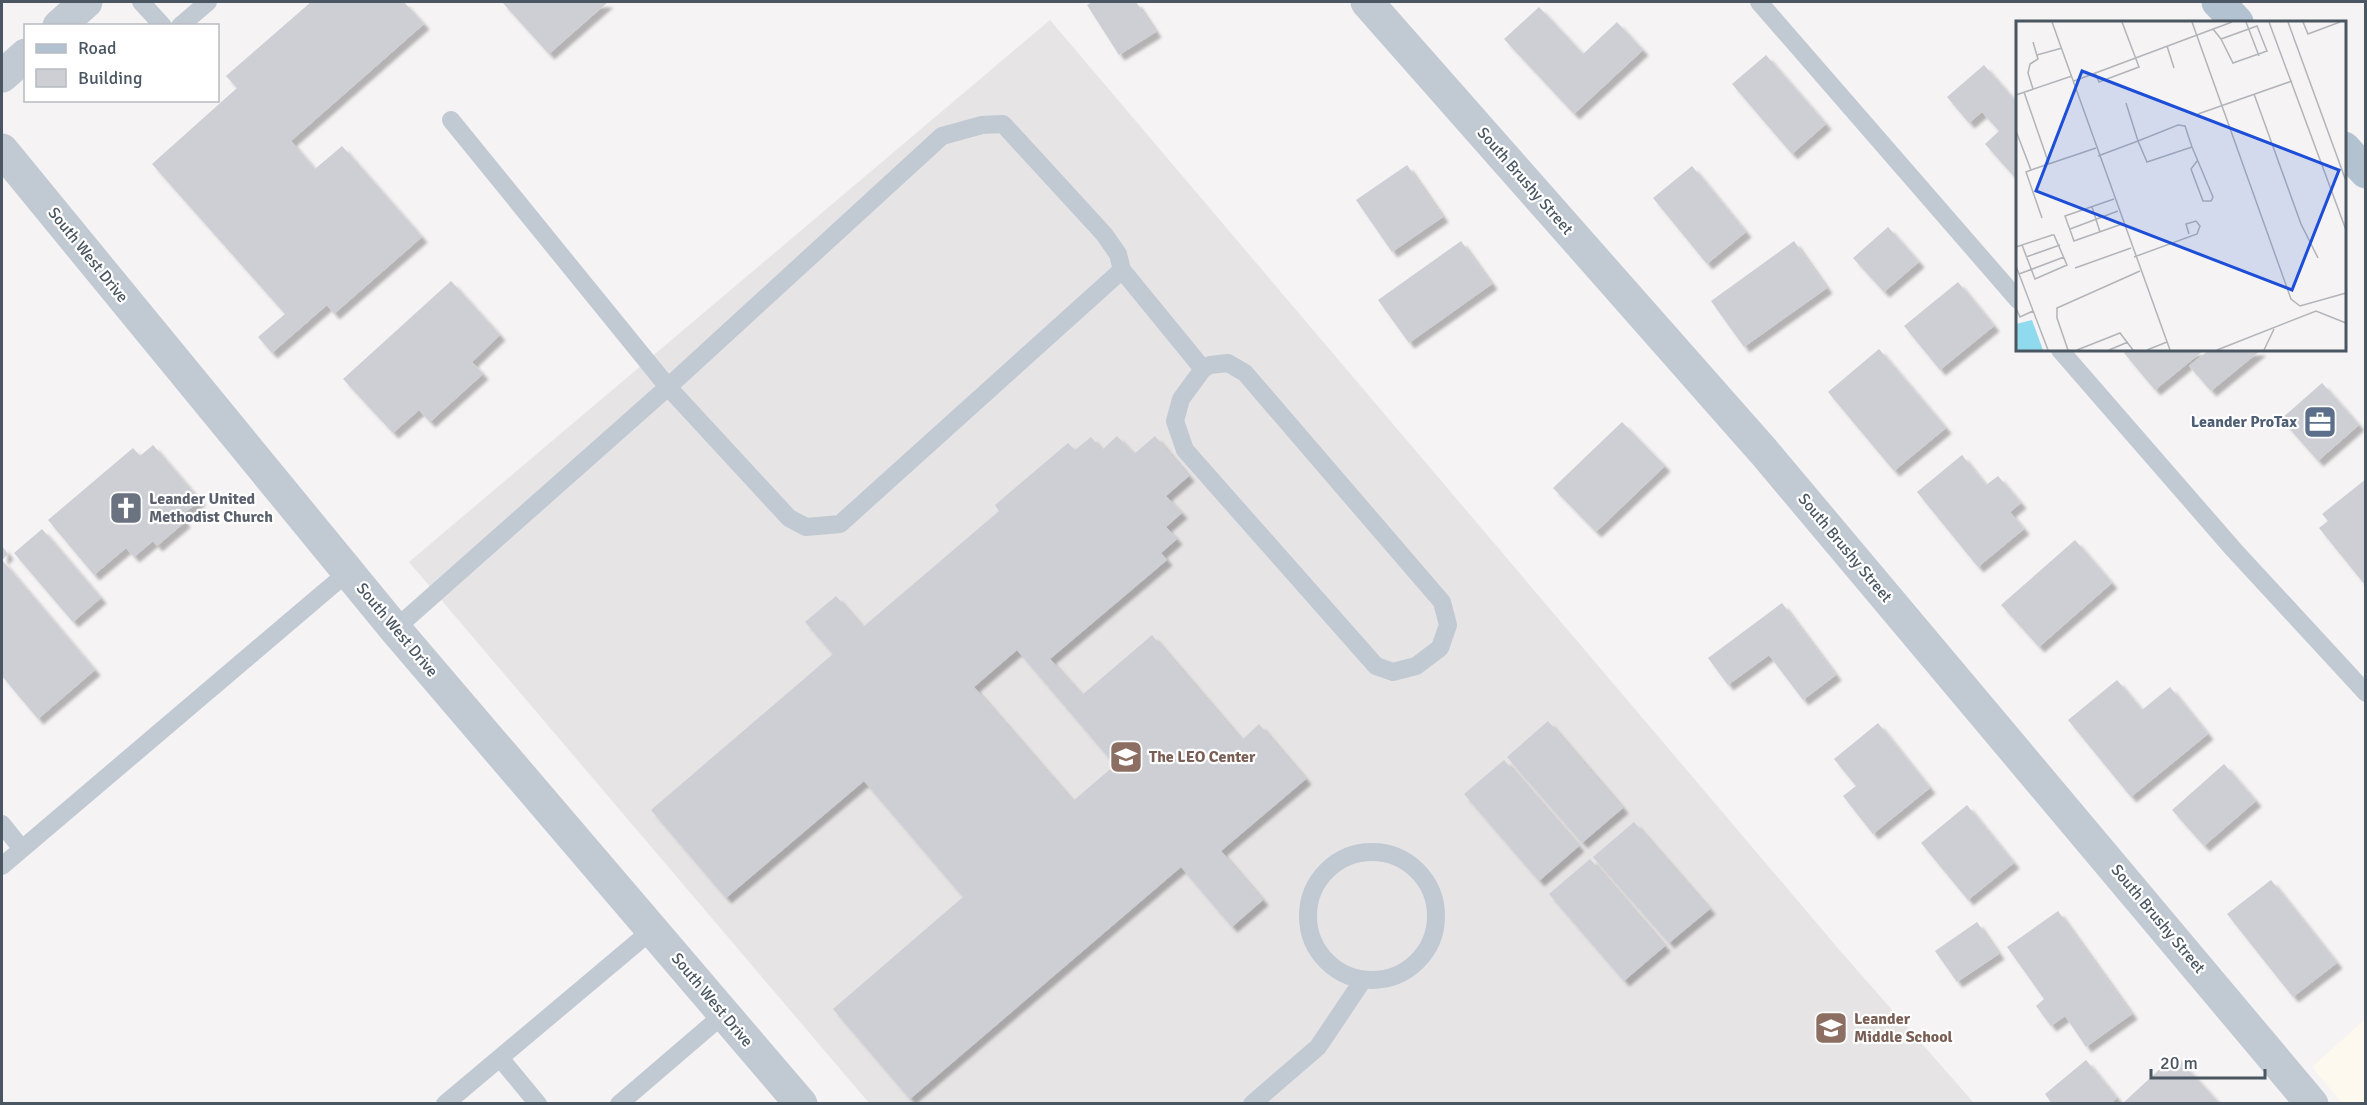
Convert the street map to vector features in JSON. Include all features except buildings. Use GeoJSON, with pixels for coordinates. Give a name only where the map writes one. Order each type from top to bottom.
{"type":"FeatureCollection","features":[{"type":"Feature","properties":{"kind":"main road"},"geometry":{"type":"LineString","coordinates":[[2218,2],[2236,21]]}},
{"type":"Feature","properties":{"kind":"main road"},"geometry":{"type":"LineString","coordinates":[[2346,150],[2366,172]]}},
{"type":"Feature","properties":{"kind":"street"},"geometry":{"type":"LineString","coordinates":[[61,24],[86,2]]}},
{"type":"Feature","properties":{"kind":"street","name":"South Brushy Street"},"geometry":{"type":"LineString","coordinates":[[1367,2],[1764,452],[2312,1104]]}},
{"type":"Feature","properties":{"kind":"street"},"geometry":{"type":"LineString","coordinates":[[2,76],[24,57]]}},
{"type":"Feature","properties":{"kind":"street","name":"South West Drive"},"geometry":{"type":"LineString","coordinates":[[2,150],[348,572],[798,1103]]}},
{"type":"Feature","properties":{"kind":"lane"},"geometry":{"type":"LineString","coordinates":[[141,2],[161,24]]}},
{"type":"Feature","properties":{"kind":"lane"},"geometry":{"type":"LineString","coordinates":[[182,24],[208,2]]}},
{"type":"Feature","properties":{"kind":"lane"},"geometry":{"type":"LineString","coordinates":[[1759,2],[2016,298]]}},
{"type":"Feature","properties":{"kind":"lane"},"geometry":{"type":"LineString","coordinates":[[451,120],[668,387],[789,518],[806,527],[840,524],[1122,270]]}},
{"type":"Feature","properties":{"kind":"lane"},"geometry":{"type":"LineString","coordinates":[[395,628],[668,387],[942,136],[982,125],[1003,124],[1104,234],[1118,254],[1122,270],[1203,369]]}},
{"type":"Feature","properties":{"kind":"lane"},"geometry":{"type":"LineString","coordinates":[[2061,351],[2234,550],[2366,693]]}},
{"type":"Feature","properties":{"kind":"lane"},"geometry":{"type":"LineString","coordinates":[[1228,363],[1245,373],[1442,602],[1448,625],[1440,648],[1416,666],[1393,672],[1376,666],[1185,450],[1175,421],[1181,399],[1203,369],[1210,365],[1228,363]]}},
{"type":"Feature","properties":{"kind":"lane"},"geometry":{"type":"LineString","coordinates":[[2,866],[348,572]]}},
{"type":"Feature","properties":{"kind":"lane"},"geometry":{"type":"LineString","coordinates":[[2,824],[22,849]]}},
{"type":"Feature","properties":{"kind":"lane"},"geometry":{"type":"LineString","coordinates":[[1381,851],[1405,859],[1424,876],[1435,899],[1437,924],[1428,948],[1412,967],[1389,979],[1363,980],[1339,972],[1320,955],[1309,933],[1307,907],[1315,883],[1332,863],[1355,853],[1381,851]]}},
{"type":"Feature","properties":{"kind":"lane"},"geometry":{"type":"LineString","coordinates":[[446,1104],[652,930]]}},
{"type":"Feature","properties":{"kind":"lane"},"geometry":{"type":"LineString","coordinates":[[1252,1104],[1318,1047],[1363,980]]}},
{"type":"Feature","properties":{"kind":"lane"},"geometry":{"type":"LineString","coordinates":[[619,1104],[723,1014]]}},
{"type":"Feature","properties":{"kind":"lane"},"geometry":{"type":"LineString","coordinates":[[500,1058],[538,1104]]}},
{"type":"Feature","properties":{"kind":"shaded area","name":"The LEO Center"},"geometry":{"type":"Polygon","coordinates":[[[1050,20],[1842,953],[1974,1103],[869,1103],[409,562],[1050,20]]]}},
{"type":"Feature","properties":{"kind":"shaded area"},"geometry":{"type":"Polygon","coordinates":[[[2365,1019],[2365,1103],[2342,1103],[2312,1067],[2365,1019]]]}},
{"type":"Feature","properties":{"kind":"place","name":"Leander ProTax"},"geometry":{"type":"Point","coordinates":[2320,422]}},
{"type":"Feature","properties":{"kind":"place","name":"Leander United Methodist Church"},"geometry":{"type":"Point","coordinates":[126,508]}},
{"type":"Feature","properties":{"kind":"place","name":"The LEO Center"},"geometry":{"type":"Point","coordinates":[1126,757]}},
{"type":"Feature","properties":{"kind":"place","name":"Leander Middle School"},"geometry":{"type":"Point","coordinates":[1831,1028]}}]}
